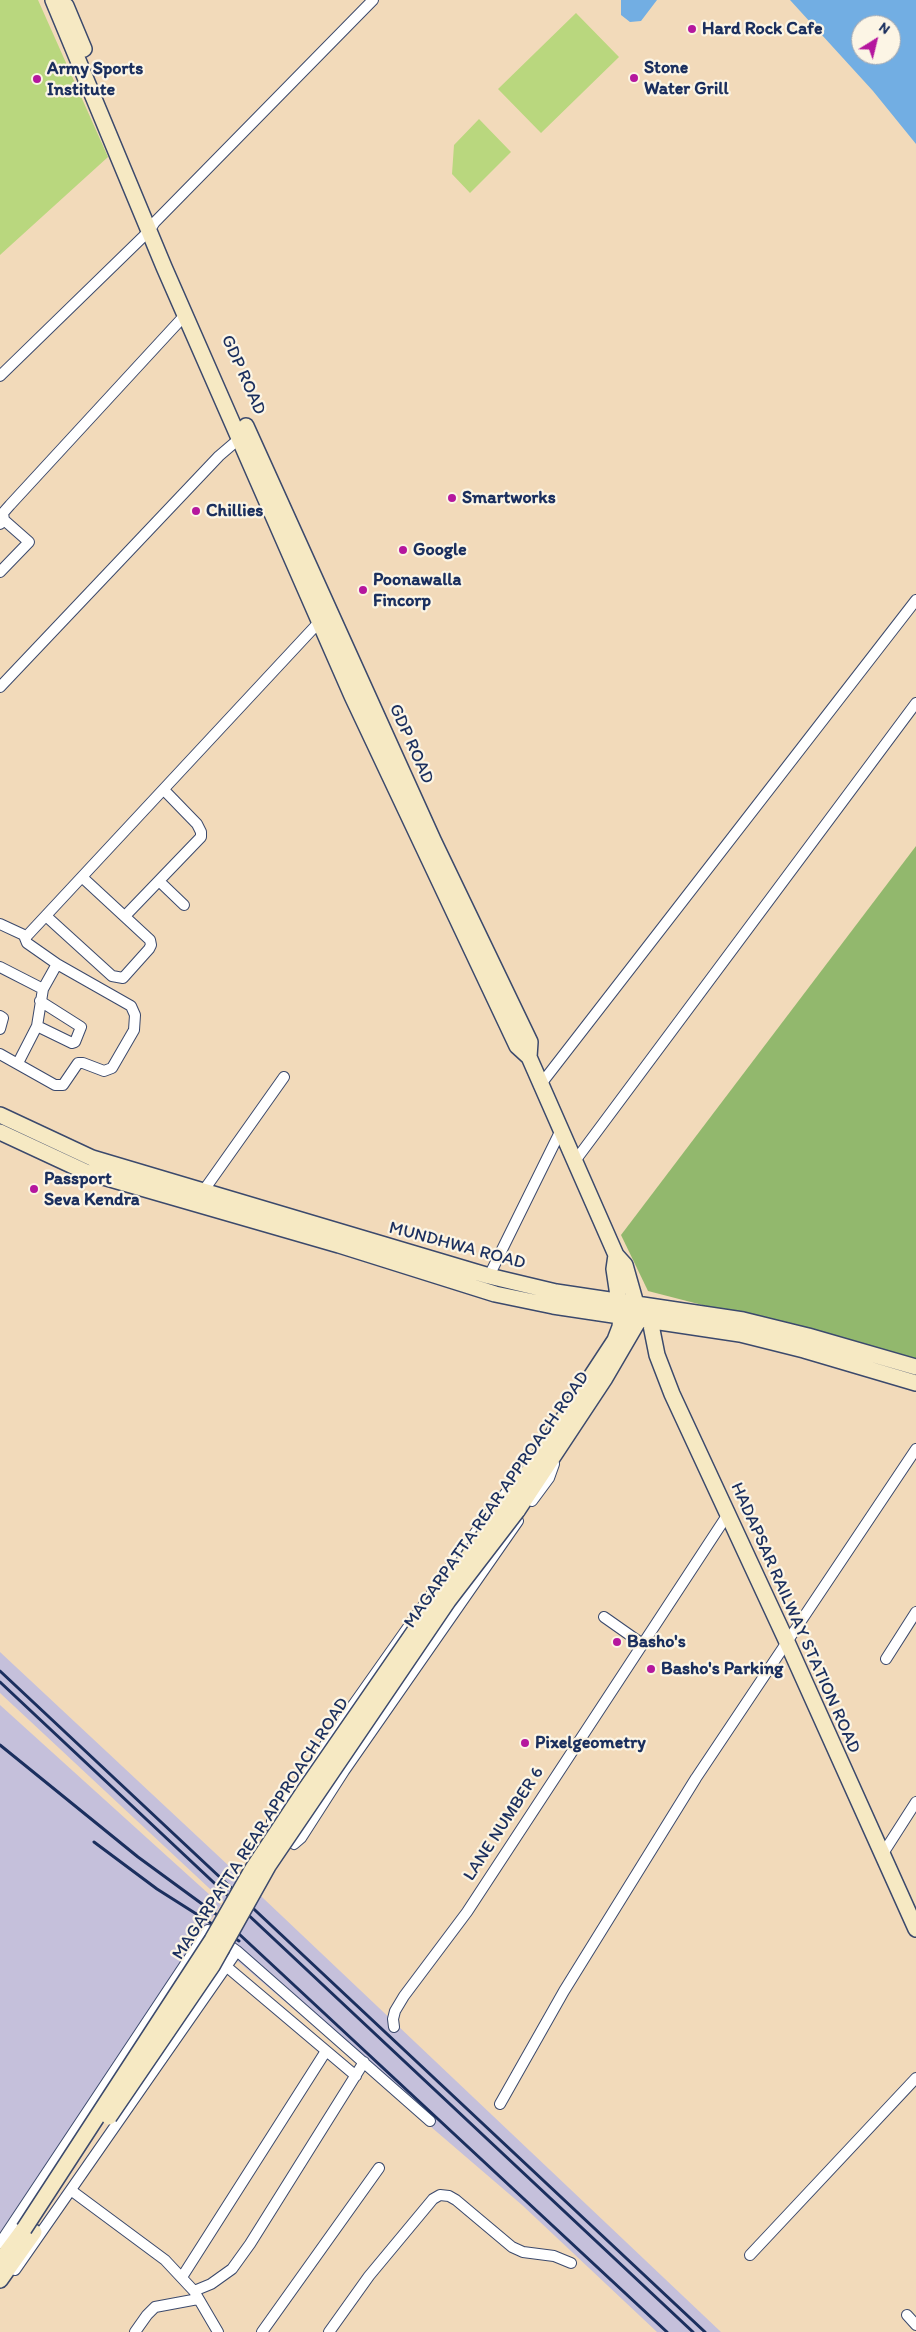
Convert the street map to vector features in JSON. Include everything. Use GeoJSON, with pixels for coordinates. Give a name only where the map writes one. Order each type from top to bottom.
{"type":"FeatureCollection","features":[{"type":"Feature","properties":{"kind":"main road"},"geometry":{"type":"LineString","coordinates":[[53,0],[152,227],[186,314],[264,498],[326,617]]}},
{"type":"Feature","properties":{"kind":"main road","name":"GDP ROAD"},"geometry":{"type":"LineString","coordinates":[[63,0],[152,227],[326,617],[530,1042],[529,1057],[616,1255]]}},
{"type":"Feature","properties":{"kind":"main road","name":"MUNDHWA ROAD"},"geometry":{"type":"LineString","coordinates":[[0,1115],[89,1165],[204,1190],[396,1257],[495,1294],[553,1306],[740,1334],[804,1350],[916,1383]]}},
{"type":"Feature","properties":{"kind":"main road","name":"MUNDHWA ROAD"},"geometry":{"type":"LineString","coordinates":[[0,1132],[89,1165],[339,1245],[556,1292],[743,1320],[808,1336],[916,1367]]}},
{"type":"Feature","properties":{"kind":"main road"},"geometry":{"type":"LineString","coordinates":[[616,1255],[625,1265],[637,1303],[645,1319]]}},
{"type":"Feature","properties":{"kind":"main road","name":"MAGARPATTA REAR APPROACH ROAD"},"geometry":{"type":"LineString","coordinates":[[511,1509],[533,1465],[620,1328],[621,1316],[614,1269],[616,1255]]}},
{"type":"Feature","properties":{"kind":"main road","name":"MAGARPATTA REAR APPROACH ROAD"},"geometry":{"type":"LineString","coordinates":[[0,2280],[212,1940],[252,1870],[305,1790],[438,1596],[511,1509],[559,1446],[645,1319]]}},
{"type":"Feature","properties":{"kind":"main road","name":"HADAPSAR RAILWAY STATION ROAD"},"geometry":{"type":"LineString","coordinates":[[645,1319],[672,1394],[787,1642],[916,1929]]}},
{"type":"Feature","properties":{"kind":"main road","name":"MAGARPATTA REAR APPROACH ROAD"},"geometry":{"type":"LineString","coordinates":[[0,2261],[29,2231]]}},
{"type":"Feature","properties":{"kind":"street"},"geometry":{"type":"LineString","coordinates":[[0,376],[152,227],[373,0]]}},
{"type":"Feature","properties":{"kind":"street"},"geometry":{"type":"LineString","coordinates":[[0,572],[29,542],[2,522],[4,513],[186,314]]}},
{"type":"Feature","properties":{"kind":"street"},"geometry":{"type":"LineString","coordinates":[[0,687],[220,456],[240,438]]}},
{"type":"Feature","properties":{"kind":"street"},"geometry":{"type":"LineString","coordinates":[[540,1084],[916,600]]}},
{"type":"Feature","properties":{"kind":"street"},"geometry":{"type":"LineString","coordinates":[[26,936],[83,878],[326,617]]}},
{"type":"Feature","properties":{"kind":"street"},"geometry":{"type":"LineString","coordinates":[[575,1161],[916,703]]}},
{"type":"Feature","properties":{"kind":"street"},"geometry":{"type":"LineString","coordinates":[[125,916],[198,842],[201,832],[197,824],[164,790]]}},
{"type":"Feature","properties":{"kind":"street"},"geometry":{"type":"LineString","coordinates":[[46,916],[118,978],[124,978],[152,945],[150,940],[83,878]]}},
{"type":"Feature","properties":{"kind":"street"},"geometry":{"type":"LineString","coordinates":[[159,881],[184,905]]}},
{"type":"Feature","properties":{"kind":"street"},"geometry":{"type":"LineString","coordinates":[[0,924],[26,936]]}},
{"type":"Feature","properties":{"kind":"street"},"geometry":{"type":"LineString","coordinates":[[0,1054],[55,1085],[63,1085],[78,1063],[83,1063],[104,1072],[112,1068],[134,1030],[135,1015],[131,1006],[57,964],[27,943],[26,936]]}},
{"type":"Feature","properties":{"kind":"street"},"geometry":{"type":"LineString","coordinates":[[18,1063],[37,1026],[43,990],[57,964]]}},
{"type":"Feature","properties":{"kind":"street"},"geometry":{"type":"LineString","coordinates":[[0,967],[43,990]]}},
{"type":"Feature","properties":{"kind":"street"},"geometry":{"type":"LineString","coordinates":[[37,1026],[72,1044],[75,1042],[81,1027],[40,1001]]}},
{"type":"Feature","properties":{"kind":"street"},"geometry":{"type":"LineString","coordinates":[[0,1016],[3,1018],[0,1029]]}},
{"type":"Feature","properties":{"kind":"street"},"geometry":{"type":"LineString","coordinates":[[204,1190],[284,1077]]}},
{"type":"Feature","properties":{"kind":"street"},"geometry":{"type":"LineString","coordinates":[[489,1276],[561,1130]]}},
{"type":"Feature","properties":{"kind":"street"},"geometry":{"type":"LineString","coordinates":[[533,1465],[512,1483],[494,1507],[272,1820],[272,1828],[294,1844],[301,1838],[344,1771],[548,1478],[559,1446]]}},
{"type":"Feature","properties":{"kind":"street"},"geometry":{"type":"LineString","coordinates":[[500,2104],[564,1991],[696,1778],[916,1449]]}},
{"type":"Feature","properties":{"kind":"street","name":"LANE NUMBER 6"},"geometry":{"type":"LineString","coordinates":[[394,2027],[395,2011],[404,1996],[467,1912],[641,1643],[728,1514]]}},
{"type":"Feature","properties":{"kind":"street"},"geometry":{"type":"LineString","coordinates":[[886,1659],[916,1612]]}},
{"type":"Feature","properties":{"kind":"street"},"geometry":{"type":"LineString","coordinates":[[604,1617],[641,1643]]}},
{"type":"Feature","properties":{"kind":"street"},"geometry":{"type":"LineString","coordinates":[[882,1855],[916,1802]]}},
{"type":"Feature","properties":{"kind":"street"},"geometry":{"type":"LineString","coordinates":[[0,2243],[208,1930],[211,1930],[237,1951],[430,2121]]}},
{"type":"Feature","properties":{"kind":"street"},"geometry":{"type":"LineString","coordinates":[[0,2285],[25,2258],[237,1951]]}},
{"type":"Feature","properties":{"kind":"street"},"geometry":{"type":"LineString","coordinates":[[227,1967],[356,2076]]}},
{"type":"Feature","properties":{"kind":"street"},"geometry":{"type":"LineString","coordinates":[[182,2277],[326,2051]]}},
{"type":"Feature","properties":{"kind":"street"},"geometry":{"type":"LineString","coordinates":[[135,2332],[147,2314],[155,2307],[196,2295],[222,2277],[236,2263],[250,2244],[364,2062]]}},
{"type":"Feature","properties":{"kind":"street"},"geometry":{"type":"LineString","coordinates":[[750,2255],[916,2078]]}},
{"type":"Feature","properties":{"kind":"street"},"geometry":{"type":"LineString","coordinates":[[262,2332],[379,2168]]}},
{"type":"Feature","properties":{"kind":"street"},"geometry":{"type":"LineString","coordinates":[[72,2191],[165,2260],[196,2295],[218,2332]]}},
{"type":"Feature","properties":{"kind":"street"},"geometry":{"type":"LineString","coordinates":[[328,2332],[369,2276],[433,2199],[440,2195],[449,2196],[456,2200],[512,2246],[523,2252],[554,2256],[571,2263]]}},
{"type":"Feature","properties":{"kind":"street"},"geometry":{"type":"LineString","coordinates":[[907,2316],[916,2325]]}},
{"type":"Feature","properties":{"kind":"shaded area"},"geometry":{"type":"Polygon","coordinates":[[[0,1652],[244,1880],[721,2332],[657,2332],[522,2205],[219,1945],[218,1934],[209,1925],[224,1902],[0,1693],[0,1652]]]}},
{"type":"Feature","properties":{"kind":"shaded area"},"geometry":{"type":"Polygon","coordinates":[[[0,1705],[221,1905],[0,2233],[0,1705]]]}},
{"type":"Feature","properties":{"kind":"green space","name":"Army Sports Institute"},"geometry":{"type":"Polygon","coordinates":[[[0,0],[38,0],[108,157],[0,255],[0,0]]]}},
{"type":"Feature","properties":{"kind":"green space"},"geometry":{"type":"Polygon","coordinates":[[[576,13],[619,57],[541,133],[498,89],[576,13]]]}},
{"type":"Feature","properties":{"kind":"green space"},"geometry":{"type":"Polygon","coordinates":[[[479,119],[511,152],[470,193],[452,174],[454,145],[479,119]]]}},
{"type":"Feature","properties":{"kind":"green space"},"geometry":{"type":"Polygon","coordinates":[[[916,846],[916,1360],[648,1291],[621,1235],[916,846]]]}},
{"type":"Feature","properties":{"kind":"water"},"geometry":{"type":"Polygon","coordinates":[[[621,0],[657,0],[641,21],[630,22],[621,15],[621,0]]]}},
{"type":"Feature","properties":{"kind":"water"},"geometry":{"type":"Polygon","coordinates":[[[790,0],[916,0],[916,144],[873,91],[790,0]]]}},
{"type":"Feature","properties":{"kind":"railway"},"geometry":{"type":"LineString","coordinates":[[0,1671],[705,2332]]}},
{"type":"Feature","properties":{"kind":"railway"},"geometry":{"type":"LineString","coordinates":[[0,1682],[693,2332]]}},
{"type":"Feature","properties":{"kind":"railway"},"geometry":{"type":"LineString","coordinates":[[0,1745],[138,1857],[224,1920],[667,2332]]}},
{"type":"Feature","properties":{"kind":"railway"},"geometry":{"type":"LineString","coordinates":[[94,1842],[157,1889],[239,1941]]}},
{"type":"Feature","properties":{"kind":"place","name":"Hard Rock Cafe"},"geometry":{"type":"Point","coordinates":[692,29]}},
{"type":"Feature","properties":{"kind":"place","name":"Stone Water Grill"},"geometry":{"type":"Point","coordinates":[634,78]}},
{"type":"Feature","properties":{"kind":"place","name":"Army Sports Institute"},"geometry":{"type":"Point","coordinates":[37,79]}},
{"type":"Feature","properties":{"kind":"place","name":"Smartworks"},"geometry":{"type":"Point","coordinates":[452,498]}},
{"type":"Feature","properties":{"kind":"place","name":"Chillies"},"geometry":{"type":"Point","coordinates":[196,511]}},
{"type":"Feature","properties":{"kind":"place","name":"Google"},"geometry":{"type":"Point","coordinates":[403,550]}},
{"type":"Feature","properties":{"kind":"place","name":"Poonawalla Fincorp"},"geometry":{"type":"Point","coordinates":[363,590]}},
{"type":"Feature","properties":{"kind":"place","name":"Passport Seva Kendra"},"geometry":{"type":"Point","coordinates":[34,1189]}},
{"type":"Feature","properties":{"kind":"place","name":"Basho's"},"geometry":{"type":"Point","coordinates":[617,1642]}},
{"type":"Feature","properties":{"kind":"place","name":"Basho's Parking"},"geometry":{"type":"Point","coordinates":[651,1669]}},
{"type":"Feature","properties":{"kind":"place","name":"Pixelgeometry"},"geometry":{"type":"Point","coordinates":[525,1743]}}]}
